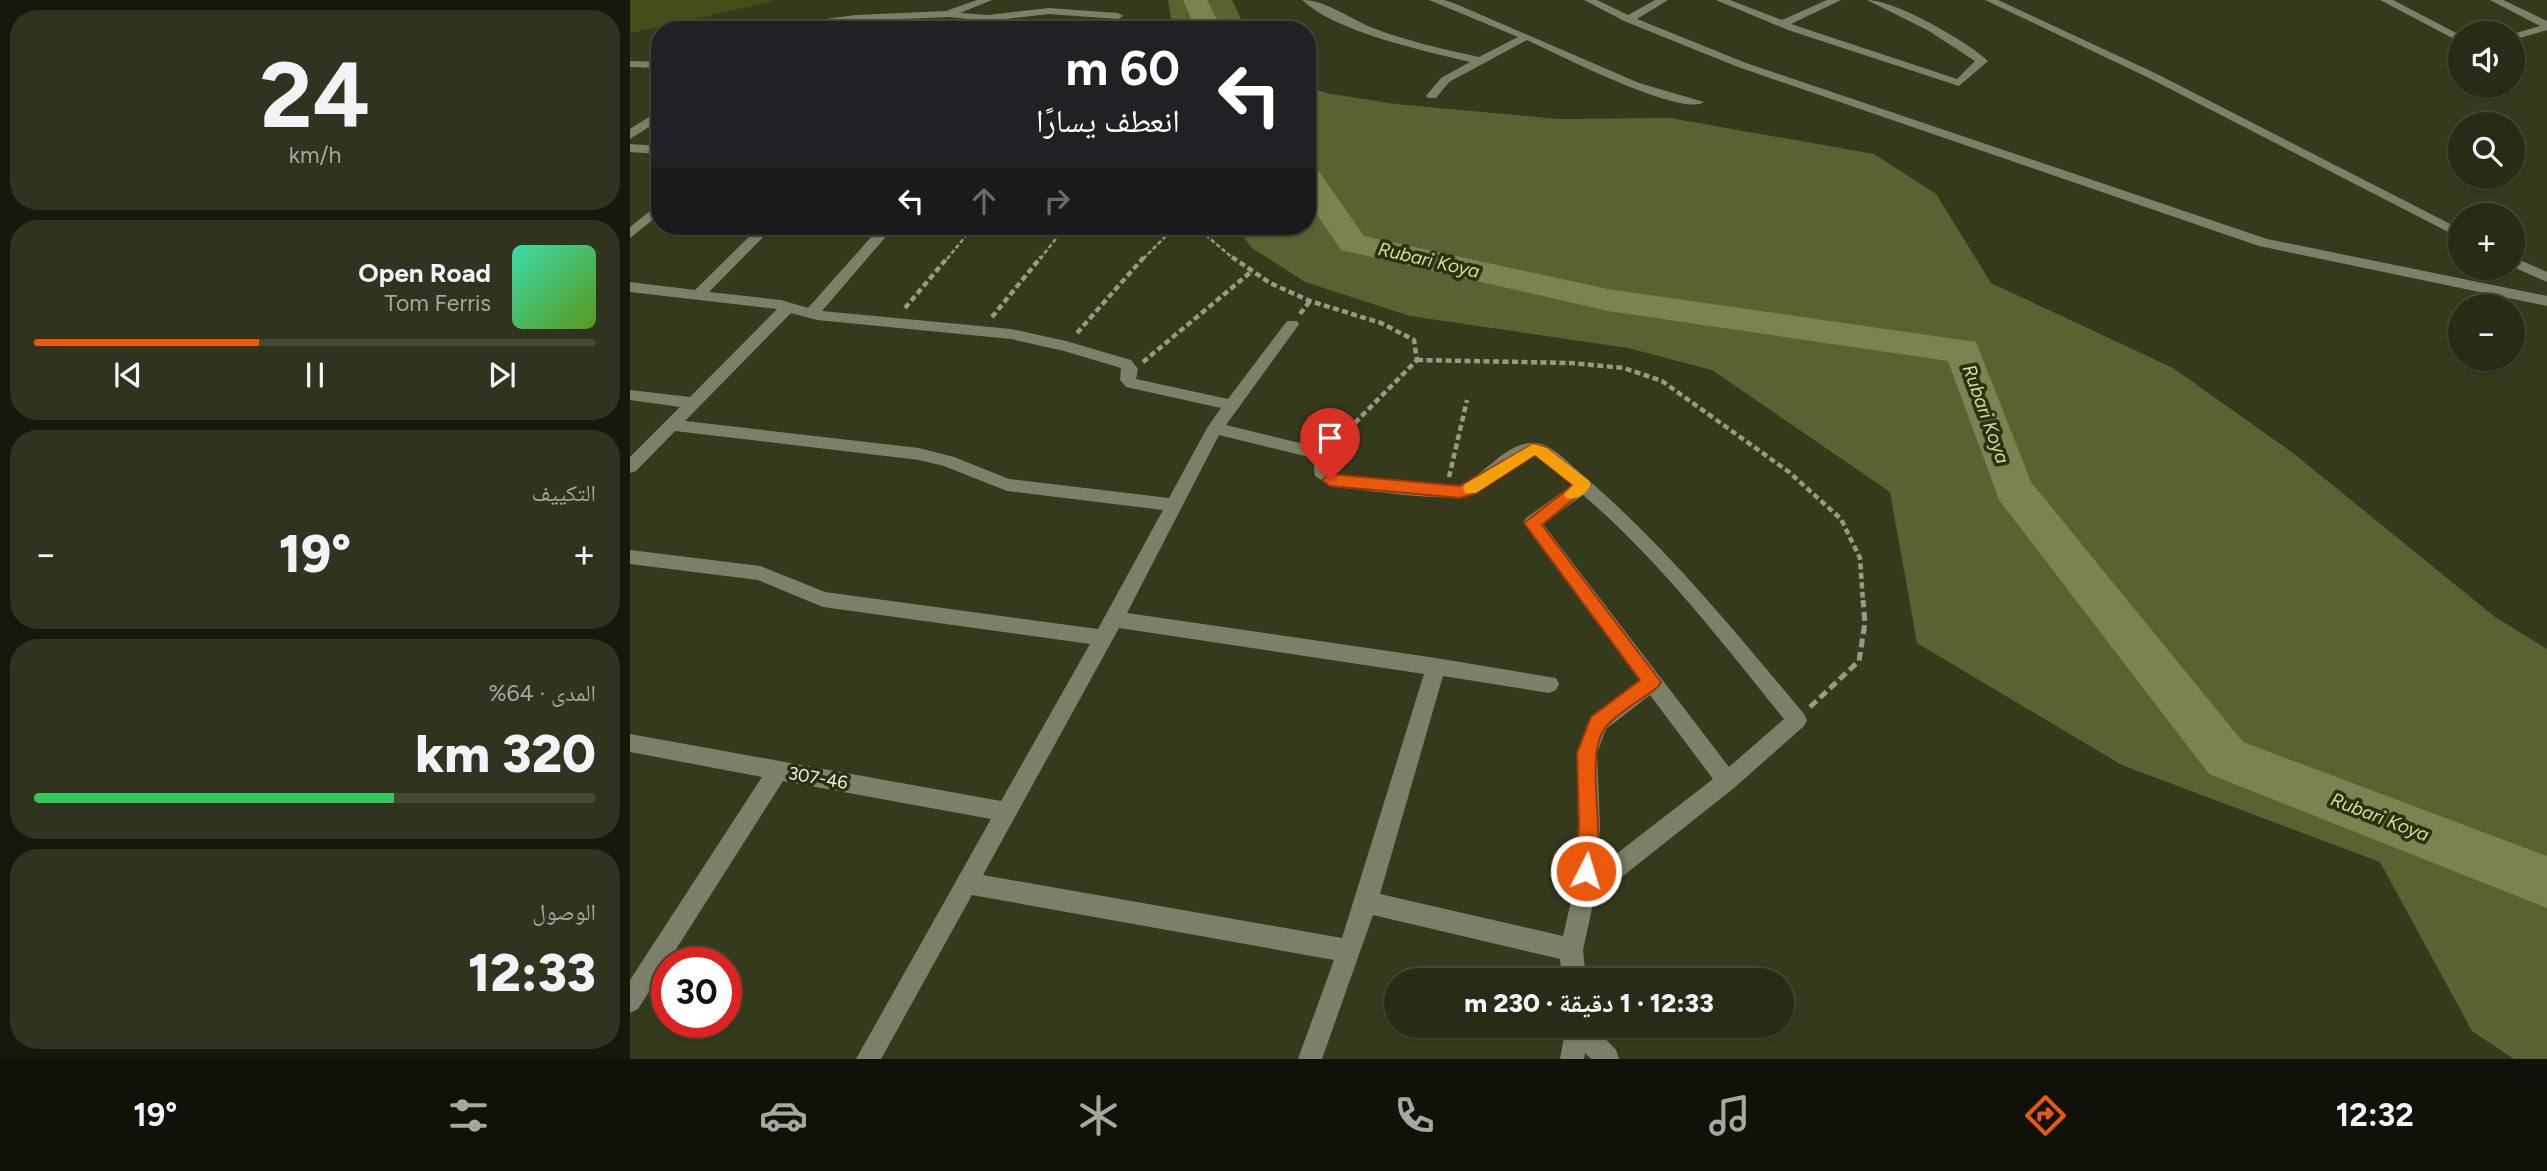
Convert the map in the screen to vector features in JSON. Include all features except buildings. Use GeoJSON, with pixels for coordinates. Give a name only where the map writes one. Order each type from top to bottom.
{"type":"FeatureCollection","features":[{"type":"Feature","properties":{"kind":"street"},"geometry":{"type":"LineString","coordinates":[[938,21],[944,14],[987,0]]}},
{"type":"Feature","properties":{"kind":"street"},"geometry":{"type":"LineString","coordinates":[[1049,11],[1062,0]]}},
{"type":"Feature","properties":{"kind":"street"},"geometry":{"type":"LineString","coordinates":[[1307,0],[1329,14],[1366,31],[1481,61]]}},
{"type":"Feature","properties":{"kind":"street"},"geometry":{"type":"LineString","coordinates":[[1434,0],[1646,90],[1681,101],[1698,102]]}},
{"type":"Feature","properties":{"kind":"street"},"geometry":{"type":"LineString","coordinates":[[1589,0],[1628,19],[1742,65],[2264,243],[2547,301]]}},
{"type":"Feature","properties":{"kind":"street"},"geometry":{"type":"LineString","coordinates":[[1628,19],[1663,0]]}},
{"type":"Feature","properties":{"kind":"street"},"geometry":{"type":"LineString","coordinates":[[1721,0],[1782,24],[1959,83],[1982,61],[1933,29],[1872,0]]}},
{"type":"Feature","properties":{"kind":"street"},"geometry":{"type":"LineString","coordinates":[[1782,24],[1836,0]]}},
{"type":"Feature","properties":{"kind":"street"},"geometry":{"type":"LineString","coordinates":[[1990,0],[2153,76],[2448,228]]}},
{"type":"Feature","properties":{"kind":"street"},"geometry":{"type":"LineString","coordinates":[[2385,0],[2448,33]]}},
{"type":"Feature","properties":{"kind":"street"},"geometry":{"type":"LineString","coordinates":[[2495,0],[2547,26]]}},
{"type":"Feature","properties":{"kind":"street"},"geometry":{"type":"LineString","coordinates":[[826,21],[887,12],[975,18],[1049,11],[1118,16]]}},
{"type":"Feature","properties":{"kind":"street"},"geometry":{"type":"LineString","coordinates":[[1096,21],[1102,13]]}},
{"type":"Feature","properties":{"kind":"street"},"geometry":{"type":"LineString","coordinates":[[999,21],[1005,15]]}},
{"type":"Feature","properties":{"kind":"street"},"geometry":{"type":"LineString","coordinates":[[2525,33],[2547,26]]}},
{"type":"Feature","properties":{"kind":"street"},"geometry":{"type":"LineString","coordinates":[[1432,96],[1445,80],[1525,37]]}},
{"type":"Feature","properties":{"kind":"street"},"geometry":{"type":"LineString","coordinates":[[630,64],[651,64]]}},
{"type":"Feature","properties":{"kind":"street"},"geometry":{"type":"LineString","coordinates":[[630,135],[651,120]]}},
{"type":"Feature","properties":{"kind":"street"},"geometry":{"type":"LineString","coordinates":[[630,148],[651,149]]}},
{"type":"Feature","properties":{"kind":"street"},"geometry":{"type":"LineString","coordinates":[[630,233],[651,215]]}},
{"type":"Feature","properties":{"kind":"street"},"geometry":{"type":"LineString","coordinates":[[698,295],[758,235]]}},
{"type":"Feature","properties":{"kind":"street"},"geometry":{"type":"LineString","coordinates":[[811,314],[880,235]]}},
{"type":"Feature","properties":{"kind":"street"},"geometry":{"type":"LineString","coordinates":[[2525,267],[2547,278]]}},
{"type":"Feature","properties":{"kind":"street"},"geometry":{"type":"LineString","coordinates":[[630,287],[788,307],[811,314],[982,330],[1066,346],[1126,364],[1130,369],[1127,377],[1131,383],[1231,405]]}},
{"type":"Feature","properties":{"kind":"street"},"geometry":{"type":"LineString","coordinates":[[630,467],[788,307]]}},
{"type":"Feature","properties":{"kind":"street"},"geometry":{"type":"LineString","coordinates":[[867,1059],[1115,619],[1172,505],[1215,428],[1292,324]]}},
{"type":"Feature","properties":{"kind":"street"},"geometry":{"type":"LineString","coordinates":[[630,395],[693,403]]}},
{"type":"Feature","properties":{"kind":"street"},"geometry":{"type":"LineString","coordinates":[[671,425],[919,454],[948,461],[1007,485],[1172,505]]}},
{"type":"Feature","properties":{"kind":"street"},"geometry":{"type":"LineString","coordinates":[[1215,428],[1322,456],[1321,472],[1330,480],[1445,491],[1469,490],[1533,449],[1542,452],[1584,485],[1669,568],[1797,720],[1727,781],[1584,893]]}},
{"type":"Feature","properties":{"kind":"street"},"geometry":{"type":"LineString","coordinates":[[1584,485],[1532,523],[1727,781]]}},
{"type":"Feature","properties":{"kind":"street"},"geometry":{"type":"LineString","coordinates":[[630,556],[760,573],[823,599],[1104,638]]}},
{"type":"Feature","properties":{"kind":"street"},"geometry":{"type":"LineString","coordinates":[[1115,619],[1549,684]]}},
{"type":"Feature","properties":{"kind":"street"},"geometry":{"type":"LineString","coordinates":[[1310,1059],[1366,902],[1436,666]]}},
{"type":"Feature","properties":{"kind":"street"},"geometry":{"type":"LineString","coordinates":[[1573,968],[1571,950],[1584,893],[1589,826],[1587,753],[1598,723],[1652,682]]}},
{"type":"Feature","properties":{"kind":"street","name":"307-46"},"geometry":{"type":"LineString","coordinates":[[630,743],[1006,812]]}},
{"type":"Feature","properties":{"kind":"street"},"geometry":{"type":"LineString","coordinates":[[630,1001],[778,771]]}},
{"type":"Feature","properties":{"kind":"street"},"geometry":{"type":"LineString","coordinates":[[966,883],[1350,951]]}},
{"type":"Feature","properties":{"kind":"street"},"geometry":{"type":"LineString","coordinates":[[1366,902],[1571,950]]}},
{"type":"Feature","properties":{"kind":"street"},"geometry":{"type":"LineString","coordinates":[[1572,1059],[1576,1038]]}},
{"type":"Feature","properties":{"kind":"street"},"geometry":{"type":"LineString","coordinates":[[1588,1038],[1607,1059]]}},
{"type":"Feature","properties":{"kind":"path"},"geometry":{"type":"LineString","coordinates":[[894,322],[966,235]]}},
{"type":"Feature","properties":{"kind":"path"},"geometry":{"type":"LineString","coordinates":[[982,330],[1058,235]]}},
{"type":"Feature","properties":{"kind":"path"},"geometry":{"type":"LineString","coordinates":[[1066,346],[1136,265],[1167,235]]}},
{"type":"Feature","properties":{"kind":"path"},"geometry":{"type":"LineString","coordinates":[[1205,235],[1270,283],[1310,301],[1381,323],[1414,341],[1417,360]]}},
{"type":"Feature","properties":{"kind":"path"},"geometry":{"type":"LineString","coordinates":[[1130,369],[1153,355],[1252,271]]}},
{"type":"Feature","properties":{"kind":"path"},"geometry":{"type":"LineString","coordinates":[[1322,456],[1417,360],[1624,368],[1662,381],[1789,472],[1841,519],[1860,558],[1866,622],[1859,661],[1797,720]]}},
{"type":"Feature","properties":{"kind":"path"},"geometry":{"type":"LineString","coordinates":[[1445,491],[1467,400]]}},
{"type":"Feature","properties":{"kind":"green space"},"geometry":{"type":"Polygon","coordinates":[[[1168,0],[1232,0],[1242,21],[1172,21],[1168,0]]]}},
{"type":"Feature","properties":{"kind":"green space"},"geometry":{"type":"Polygon","coordinates":[[[1316,89],[1395,104],[1558,119],[1670,118],[1874,154],[1936,194],[1991,283],[2173,368],[2293,453],[2495,617],[2547,649],[2547,1059],[2514,1059],[2472,1031],[2380,862],[2122,765],[1917,643],[1890,492],[1712,370],[1628,348],[1410,316],[1305,282],[1252,248],[1242,235],[1316,235],[1316,89]]]}},
{"type":"Feature","properties":{"kind":"waterway","name":"Rubari Koya"},"geometry":{"type":"LineString","coordinates":[[1195,0],[1205,21]]}},
{"type":"Feature","properties":{"kind":"waterway","name":"Rubari Koya"},"geometry":{"type":"LineString","coordinates":[[1316,190],[1353,243],[1608,300],[1963,351],[2013,489],[2226,758],[2547,882]]}},
{"type":"Feature","properties":{"kind":"slow traffic"},"geometry":{"type":"LineString","coordinates":[[1471,488],[1533,449],[1542,452],[1584,485],[1572,494]]}},
{"type":"Feature","properties":{"kind":"route"},"geometry":{"type":"LineString","coordinates":[[1330,480],[1460,492],[1469,490],[1533,449],[1542,452],[1584,485],[1532,523],[1652,682],[1598,723],[1587,753],[1589,826],[1586,871]]}}]}
